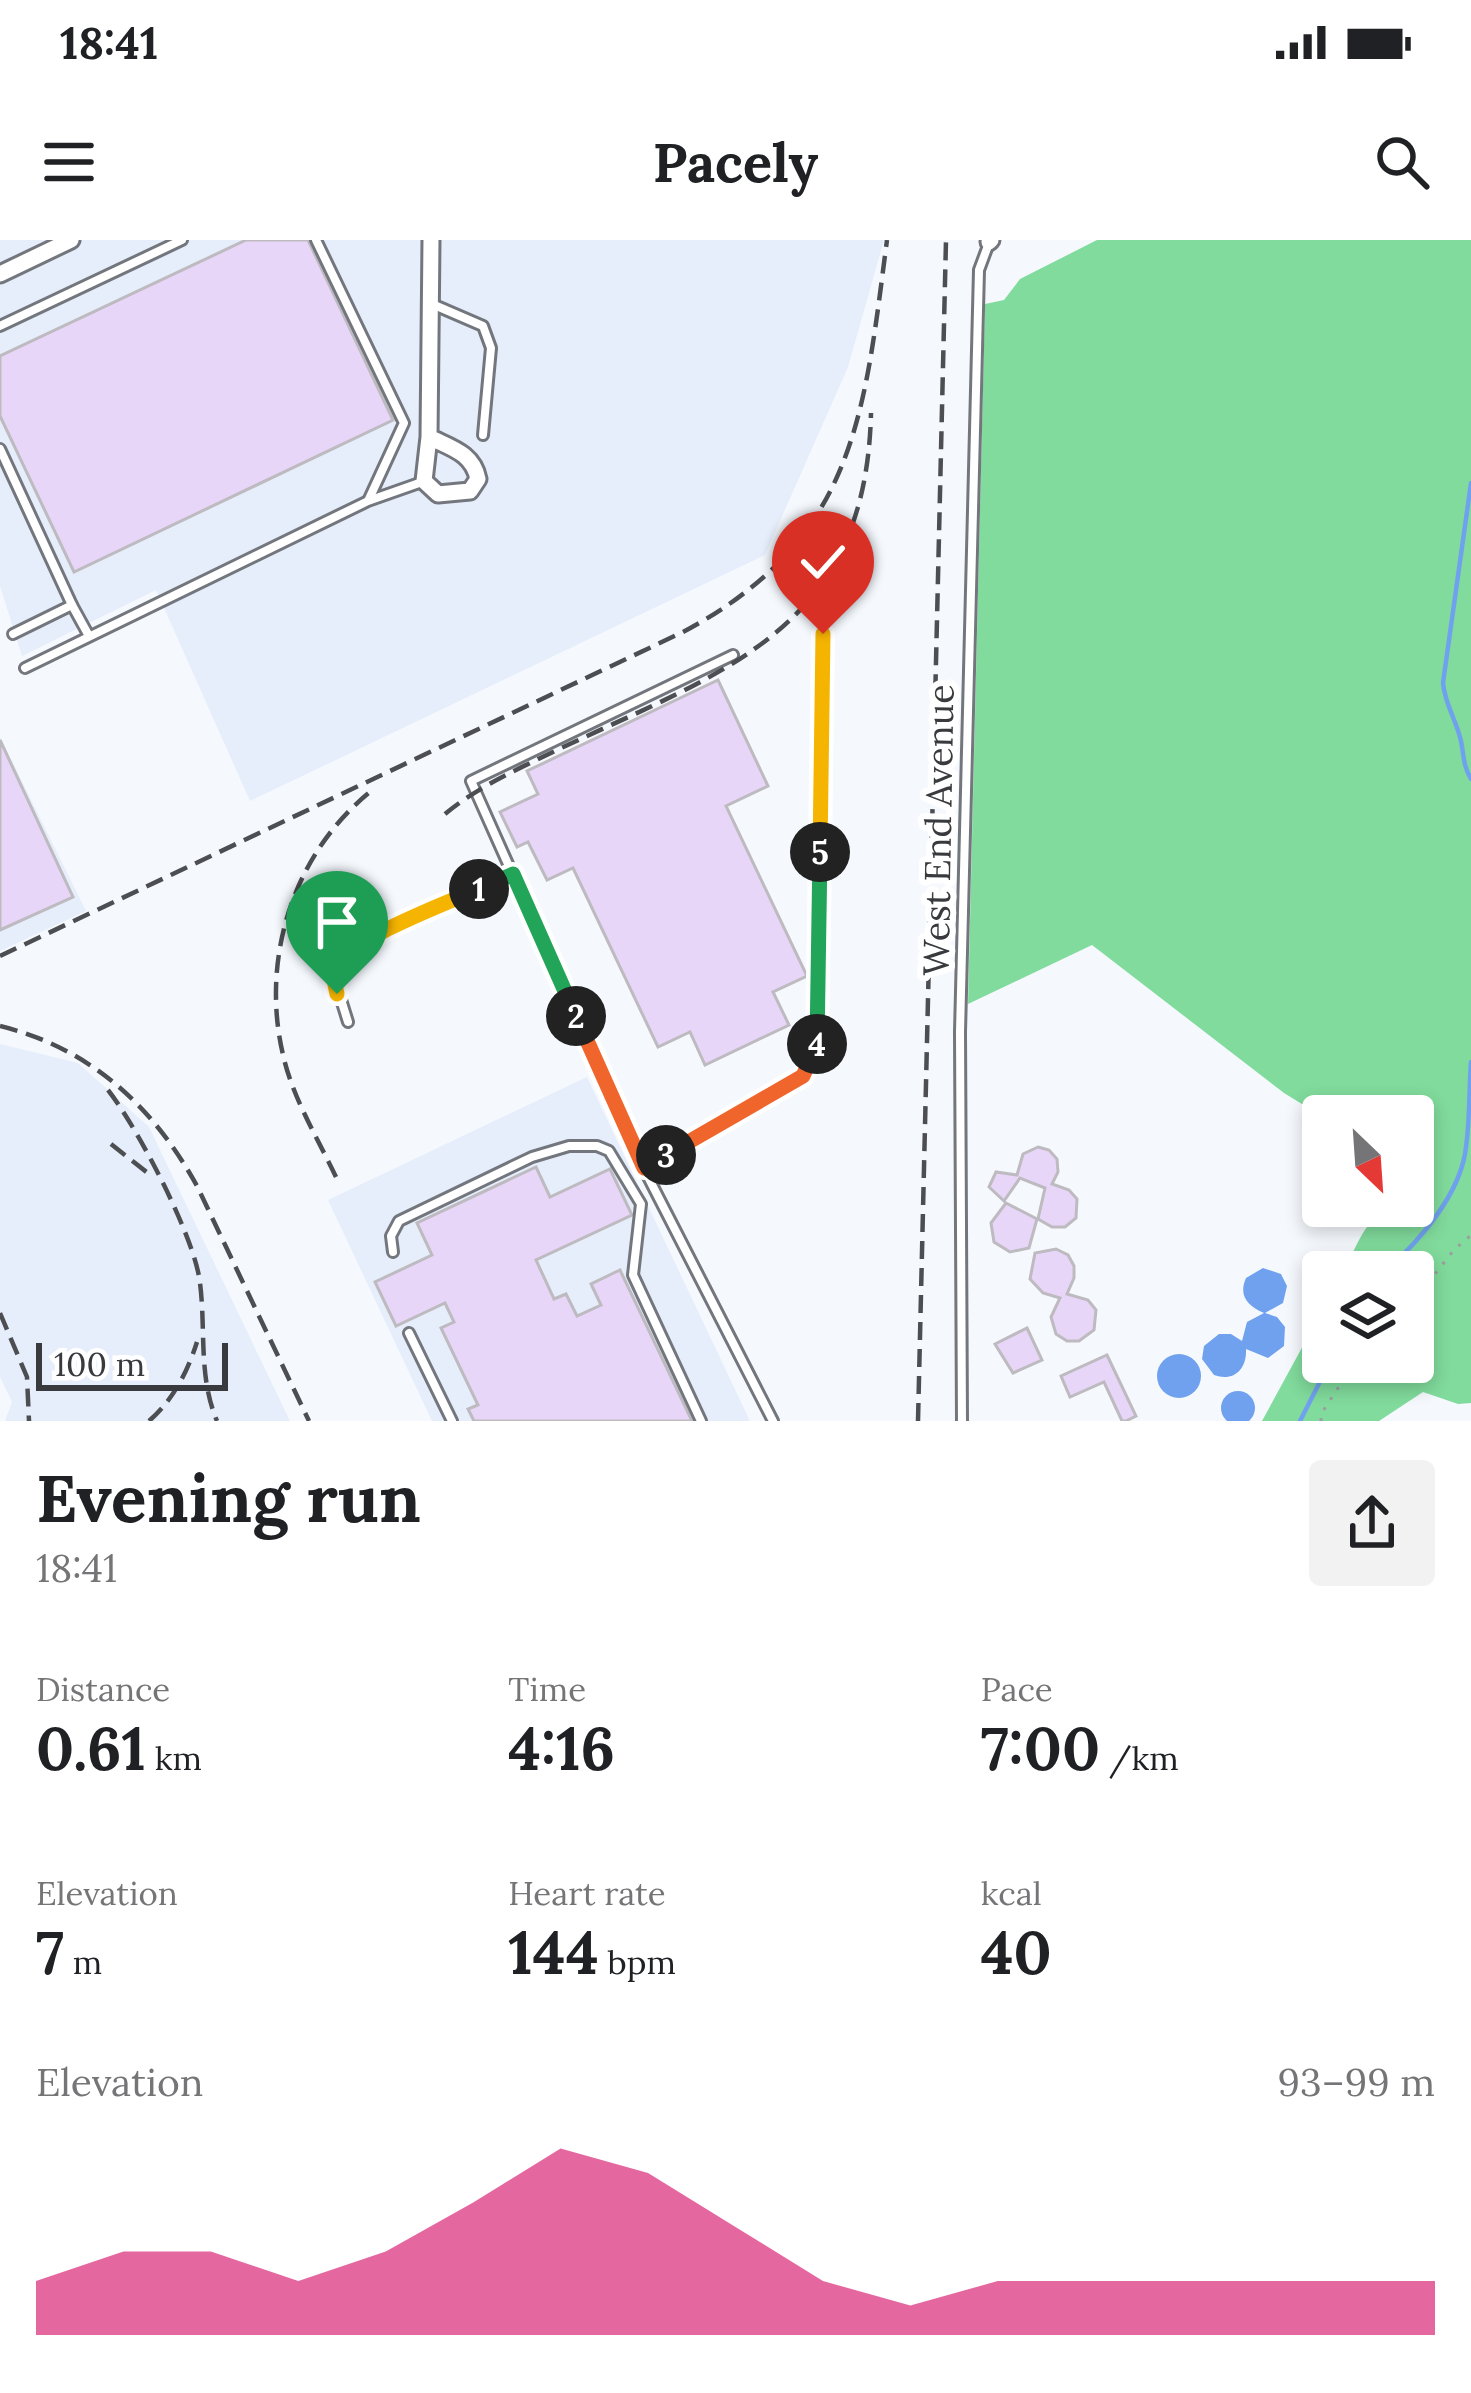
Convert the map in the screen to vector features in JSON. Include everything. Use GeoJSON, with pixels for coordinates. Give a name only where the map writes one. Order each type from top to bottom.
{"type":"FeatureCollection","features":[{"type":"Feature","properties":{"kind":"street"},"geometry":{"type":"LineString","coordinates":[[0,274],[71,240]]}},
{"type":"Feature","properties":{"kind":"street"},"geometry":{"type":"LineString","coordinates":[[429,437],[465,454],[478,479],[470,491],[438,494],[424,481],[429,437],[431,240]]}},
{"type":"Feature","properties":{"kind":"lane"},"geometry":{"type":"LineString","coordinates":[[0,326],[182,240]]}},
{"type":"Feature","properties":{"kind":"lane"},"geometry":{"type":"LineString","coordinates":[[316,240],[404,423],[368,501]]}},
{"type":"Feature","properties":{"kind":"lane","name":"West End Avenue"},"geometry":{"type":"LineString","coordinates":[[962,1421],[960,1032],[977,302],[979,270],[990,241]]}},
{"type":"Feature","properties":{"kind":"lane"},"geometry":{"type":"LineString","coordinates":[[430,303],[483,326],[491,349],[483,435]]}},
{"type":"Feature","properties":{"kind":"lane"},"geometry":{"type":"LineString","coordinates":[[0,449],[89,636]]}},
{"type":"Feature","properties":{"kind":"lane"},"geometry":{"type":"LineString","coordinates":[[25,668],[368,501],[424,481]]}},
{"type":"Feature","properties":{"kind":"lane"},"geometry":{"type":"LineString","coordinates":[[13,634],[72,605]]}},
{"type":"Feature","properties":{"kind":"lane"},"geometry":{"type":"LineString","coordinates":[[644,1168],[803,1076],[818,1042],[823,634]]}},
{"type":"Feature","properties":{"kind":"lane"},"geometry":{"type":"LineString","coordinates":[[734,655],[471,781],[644,1168],[773,1421]]}},
{"type":"Feature","properties":{"kind":"lane"},"geometry":{"type":"LineString","coordinates":[[348,1022],[334,977],[344,957],[399,924],[513,874]]}},
{"type":"Feature","properties":{"kind":"lane"},"geometry":{"type":"LineString","coordinates":[[393,1252],[391,1236],[399,1221],[532,1157],[569,1145],[609,1151],[641,1204],[633,1276],[701,1421]]}},
{"type":"Feature","properties":{"kind":"lane"},"geometry":{"type":"LineString","coordinates":[[409,1333],[452,1421]]}},
{"type":"Feature","properties":{"kind":"path"},"geometry":{"type":"LineString","coordinates":[[1434,1277],[1471,1234]]}},
{"type":"Feature","properties":{"kind":"path"},"geometry":{"type":"LineString","coordinates":[[1321,1421],[1341,1383]]}},
{"type":"Feature","properties":{"kind":"shaded area"},"geometry":{"type":"Polygon","coordinates":[[[0,240],[884,240],[848,367],[765,555],[250,801],[156,590],[22,656],[0,586],[0,240]]]}},
{"type":"Feature","properties":{"kind":"shaded area"},"geometry":{"type":"Polygon","coordinates":[[[0,737],[86,911],[0,951],[0,737]]]}},
{"type":"Feature","properties":{"kind":"shaded area"},"geometry":{"type":"Polygon","coordinates":[[[0,1044],[78,1063],[149,1127],[290,1421],[5,1421],[12,1402],[0,1377],[0,1044]]]}},
{"type":"Feature","properties":{"kind":"shaded area"},"geometry":{"type":"Polygon","coordinates":[[[587,1077],[750,1421],[432,1421],[328,1200],[587,1077]]]}},
{"type":"Feature","properties":{"kind":"green space"},"geometry":{"type":"Polygon","coordinates":[[[1097,240],[1471,240],[1471,1403],[1458,1404],[1423,1392],[1379,1421],[1262,1421],[1302,1348],[1302,1383],[1434,1383],[1434,1251],[1354,1251],[1367,1227],[1434,1227],[1434,1095],[1302,1095],[1302,1104],[1092,945],[968,1004],[985,304],[1004,300],[1020,279],[1097,240]]]}},
{"type":"Feature","properties":{"kind":"water"},"geometry":{"type":"Polygon","coordinates":[[[1263,1268],[1281,1274],[1287,1286],[1283,1303],[1265,1313],[1277,1317],[1285,1327],[1284,1346],[1268,1358],[1246,1349],[1238,1372],[1228,1377],[1214,1375],[1202,1359],[1204,1346],[1219,1334],[1242,1341],[1247,1322],[1264,1313],[1249,1304],[1243,1290],[1246,1278],[1263,1268]]]}},
{"type":"Feature","properties":{"kind":"water"},"geometry":{"type":"Polygon","coordinates":[[[1179,1354],[1195,1360],[1201,1376],[1195,1392],[1179,1398],[1163,1392],[1157,1376],[1163,1360],[1179,1354]]]}},
{"type":"Feature","properties":{"kind":"water"},"geometry":{"type":"Polygon","coordinates":[[[1231,1392],[1245,1392],[1254,1401],[1249,1421],[1227,1421],[1222,1415],[1222,1401],[1231,1392]]]}},
{"type":"Feature","properties":{"kind":"building"},"geometry":{"type":"Polygon","coordinates":[[[246,240],[308,240],[393,420],[74,572],[0,416],[0,356],[246,240]]]}},
{"type":"Feature","properties":{"kind":"building"},"geometry":{"type":"Polygon","coordinates":[[[718,680],[768,786],[726,806],[807,976],[773,992],[789,1025],[705,1065],[690,1032],[658,1047],[573,868],[547,880],[528,842],[517,847],[500,812],[538,794],[527,771],[718,680]]]}},
{"type":"Feature","properties":{"kind":"building"},"geometry":{"type":"Polygon","coordinates":[[[0,740],[73,897],[0,930],[0,740]]]}},
{"type":"Feature","properties":{"kind":"building"},"geometry":{"type":"Polygon","coordinates":[[[1038,1147],[1057,1159],[1052,1184],[1069,1190],[1077,1199],[1076,1218],[1065,1227],[1052,1227],[1038,1219],[1045,1188],[1020,1178],[1004,1201],[989,1187],[996,1172],[1017,1175],[1023,1154],[1038,1147]]]}},
{"type":"Feature","properties":{"kind":"building"},"geometry":{"type":"Polygon","coordinates":[[[536,1167],[550,1197],[610,1169],[632,1215],[536,1260],[554,1299],[566,1294],[577,1316],[601,1305],[591,1284],[620,1270],[692,1421],[474,1421],[468,1409],[478,1405],[441,1328],[454,1322],[445,1303],[396,1326],[375,1282],[432,1255],[417,1223],[536,1167]]]}},
{"type":"Feature","properties":{"kind":"building"},"geometry":{"type":"Polygon","coordinates":[[[1006,1203],[1037,1219],[1029,1248],[1010,1252],[994,1242],[991,1223],[1006,1203]]]}},
{"type":"Feature","properties":{"kind":"building"},"geometry":{"type":"Polygon","coordinates":[[[1056,1249],[1068,1255],[1074,1266],[1067,1294],[1088,1300],[1096,1310],[1094,1330],[1079,1341],[1056,1334],[1051,1317],[1060,1298],[1043,1293],[1030,1279],[1035,1253],[1056,1249]]]}},
{"type":"Feature","properties":{"kind":"building"},"geometry":{"type":"Polygon","coordinates":[[[1027,1328],[1042,1360],[1013,1373],[995,1344],[1027,1328]]]}},
{"type":"Feature","properties":{"kind":"building"},"geometry":{"type":"Polygon","coordinates":[[[1107,1355],[1136,1416],[1126,1421],[1104,1382],[1070,1397],[1061,1376],[1107,1355]]]}},
{"type":"Feature","properties":{"kind":"waterway"},"geometry":{"type":"LineString","coordinates":[[1471,483],[1443,683],[1471,779]]}},
{"type":"Feature","properties":{"kind":"waterway"},"geometry":{"type":"LineString","coordinates":[[1406,1251],[1447,1199],[1462,1165],[1471,1062]]}},
{"type":"Feature","properties":{"kind":"waterway"},"geometry":{"type":"LineString","coordinates":[[1300,1421],[1319,1383]]}},
{"type":"Feature","properties":{"kind":"railway"},"geometry":{"type":"LineString","coordinates":[[0,956],[683,632],[740,596],[785,557],[818,514],[841,467],[870,362],[887,240]]}},
{"type":"Feature","properties":{"kind":"railway"},"geometry":{"type":"LineString","coordinates":[[918,1421],[946,240]]}},
{"type":"Feature","properties":{"kind":"railway"},"geometry":{"type":"LineString","coordinates":[[445,814],[499,779],[677,694],[776,633],[814,594],[844,546],[863,487],[871,413]]}},
{"type":"Feature","properties":{"kind":"railway"},"geometry":{"type":"LineString","coordinates":[[336,1177],[288,1074],[277,1022],[276,984],[289,910],[304,875],[323,843],[375,788]]}},
{"type":"Feature","properties":{"kind":"railway"},"geometry":{"type":"LineString","coordinates":[[0,1026],[63,1049],[90,1065],[116,1084],[160,1130],[197,1186],[309,1421]]}},
{"type":"Feature","properties":{"kind":"railway"},"geometry":{"type":"LineString","coordinates":[[108,1090],[163,1183],[196,1263],[205,1370],[217,1421]]}},
{"type":"Feature","properties":{"kind":"railway"},"geometry":{"type":"LineString","coordinates":[[111,1144],[149,1174]]}},
{"type":"Feature","properties":{"kind":"railway"},"geometry":{"type":"LineString","coordinates":[[0,1313],[27,1377],[29,1421]]}},
{"type":"Feature","properties":{"kind":"railway"},"geometry":{"type":"LineString","coordinates":[[149,1421],[178,1385],[197,1342]]}},
{"type":"Feature","properties":{"kind":"route"},"geometry":{"type":"LineString","coordinates":[[337,994],[337,966],[362,943],[513,874],[644,1168],[803,1076],[818,1042],[823,634]]}}]}
